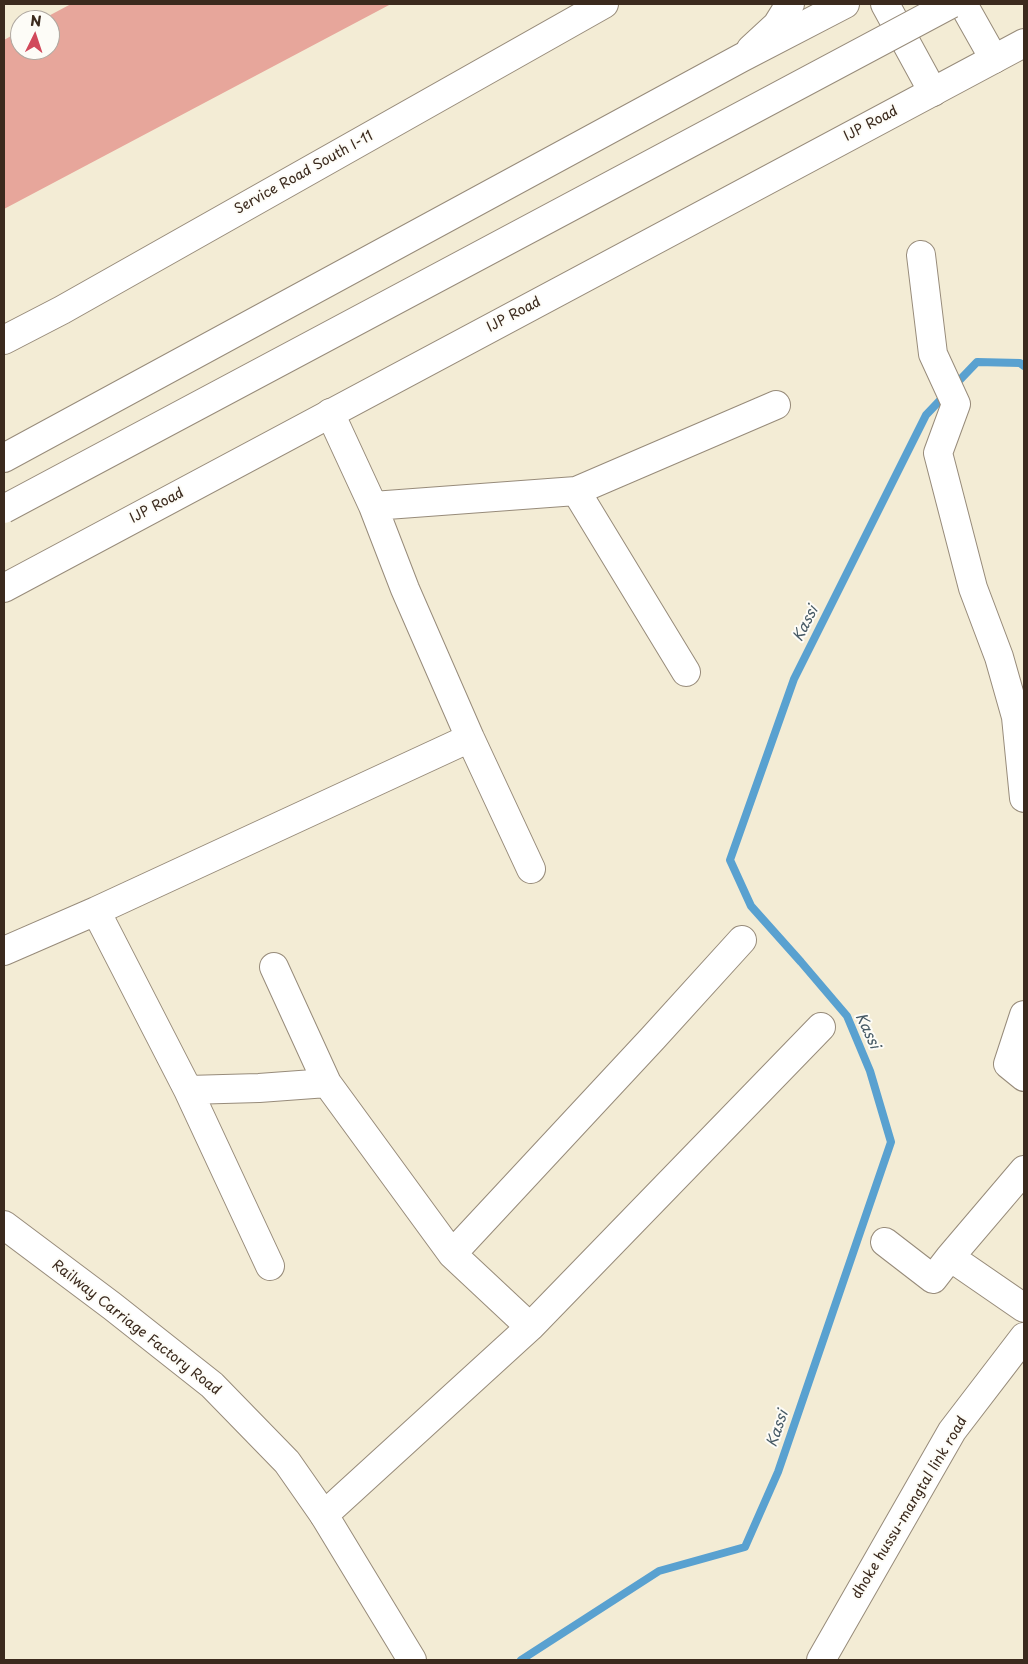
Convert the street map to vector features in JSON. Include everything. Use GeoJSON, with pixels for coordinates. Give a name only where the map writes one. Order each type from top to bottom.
{"type":"FeatureCollection","features":[{"type":"Feature","properties":{"kind":"main road","name":"Service Road South I-11"},"geometry":{"type":"LineString","coordinates":[[4,340],[71,305],[604,4]]}},
{"type":"Feature","properties":{"kind":"main road"},"geometry":{"type":"LineString","coordinates":[[741,58],[778,25],[790,4]]}},
{"type":"Feature","properties":{"kind":"main road"},"geometry":{"type":"LineString","coordinates":[[4,458],[741,58],[845,4]]}},
{"type":"Feature","properties":{"kind":"main road"},"geometry":{"type":"LineString","coordinates":[[885,4],[933,92]]}},
{"type":"Feature","properties":{"kind":"main road"},"geometry":{"type":"LineString","coordinates":[[4,509],[951,4]]}},
{"type":"Feature","properties":{"kind":"main road"},"geometry":{"type":"LineString","coordinates":[[962,4],[994,59]]}},
{"type":"Feature","properties":{"kind":"main road","name":"IJP Road"},"geometry":{"type":"LineString","coordinates":[[4,588],[1024,43]]}},
{"type":"Feature","properties":{"kind":"main road"},"geometry":{"type":"LineString","coordinates":[[921,255],[933,354],[956,404],[938,453],[973,588],[999,657],[1016,717],[1024,798]]}},
{"type":"Feature","properties":{"kind":"main road"},"geometry":{"type":"LineString","coordinates":[[373,506],[576,491],[776,405]]}},
{"type":"Feature","properties":{"kind":"main road"},"geometry":{"type":"LineString","coordinates":[[330,413],[373,506],[405,589],[470,738],[531,869]]}},
{"type":"Feature","properties":{"kind":"main road"},"geometry":{"type":"LineString","coordinates":[[576,491],[686,672]]}},
{"type":"Feature","properties":{"kind":"main road"},"geometry":{"type":"LineString","coordinates":[[4,951],[96,911],[470,738]]}},
{"type":"Feature","properties":{"kind":"main road"},"geometry":{"type":"LineString","coordinates":[[96,911],[188,1090],[270,1266]]}},
{"type":"Feature","properties":{"kind":"main road"},"geometry":{"type":"LineString","coordinates":[[452,1254],[742,940]]}},
{"type":"Feature","properties":{"kind":"main road"},"geometry":{"type":"LineString","coordinates":[[274,967],[327,1083],[452,1254],[530,1327]]}},
{"type":"Feature","properties":{"kind":"main road"},"geometry":{"type":"LineString","coordinates":[[1024,1015],[1008,1064],[1024,1076]]}},
{"type":"Feature","properties":{"kind":"main road"},"geometry":{"type":"LineString","coordinates":[[324,1515],[530,1327],[821,1027]]}},
{"type":"Feature","properties":{"kind":"main road"},"geometry":{"type":"LineString","coordinates":[[188,1090],[259,1088],[327,1083]]}},
{"type":"Feature","properties":{"kind":"main road"},"geometry":{"type":"LineString","coordinates":[[885,1242],[933,1279],[1024,1170]]}},
{"type":"Feature","properties":{"kind":"main road","name":"Railway Carriage Factory Road"},"geometry":{"type":"LineString","coordinates":[[4,1225],[112,1306],[212,1385],[287,1462],[324,1515],[411,1657]]}},
{"type":"Feature","properties":{"kind":"main road"},"geometry":{"type":"LineString","coordinates":[[950,1257],[1024,1308]]}},
{"type":"Feature","properties":{"kind":"main road","name":"dhoke hussu-mangtal link road"},"geometry":{"type":"LineString","coordinates":[[821,1660],[952,1431],[1024,1337]]}},
{"type":"Feature","properties":{"kind":"building"},"geometry":{"type":"Polygon","coordinates":[[[71,4],[391,4],[4,209],[4,40],[10,37],[10,60],[60,60],[60,10],[71,4]]]}},
{"type":"Feature","properties":{"kind":"waterway","name":"Kassi"},"geometry":{"type":"LineString","coordinates":[[954,386],[977,362],[1020,363],[1024,366]]}},
{"type":"Feature","properties":{"kind":"waterway","name":"Kassi"},"geometry":{"type":"LineString","coordinates":[[521,1660],[659,1571],[745,1547],[778,1472],[891,1142],[870,1071],[847,1016],[751,906],[730,860],[794,679],[926,415],[946,394]]}}]}
